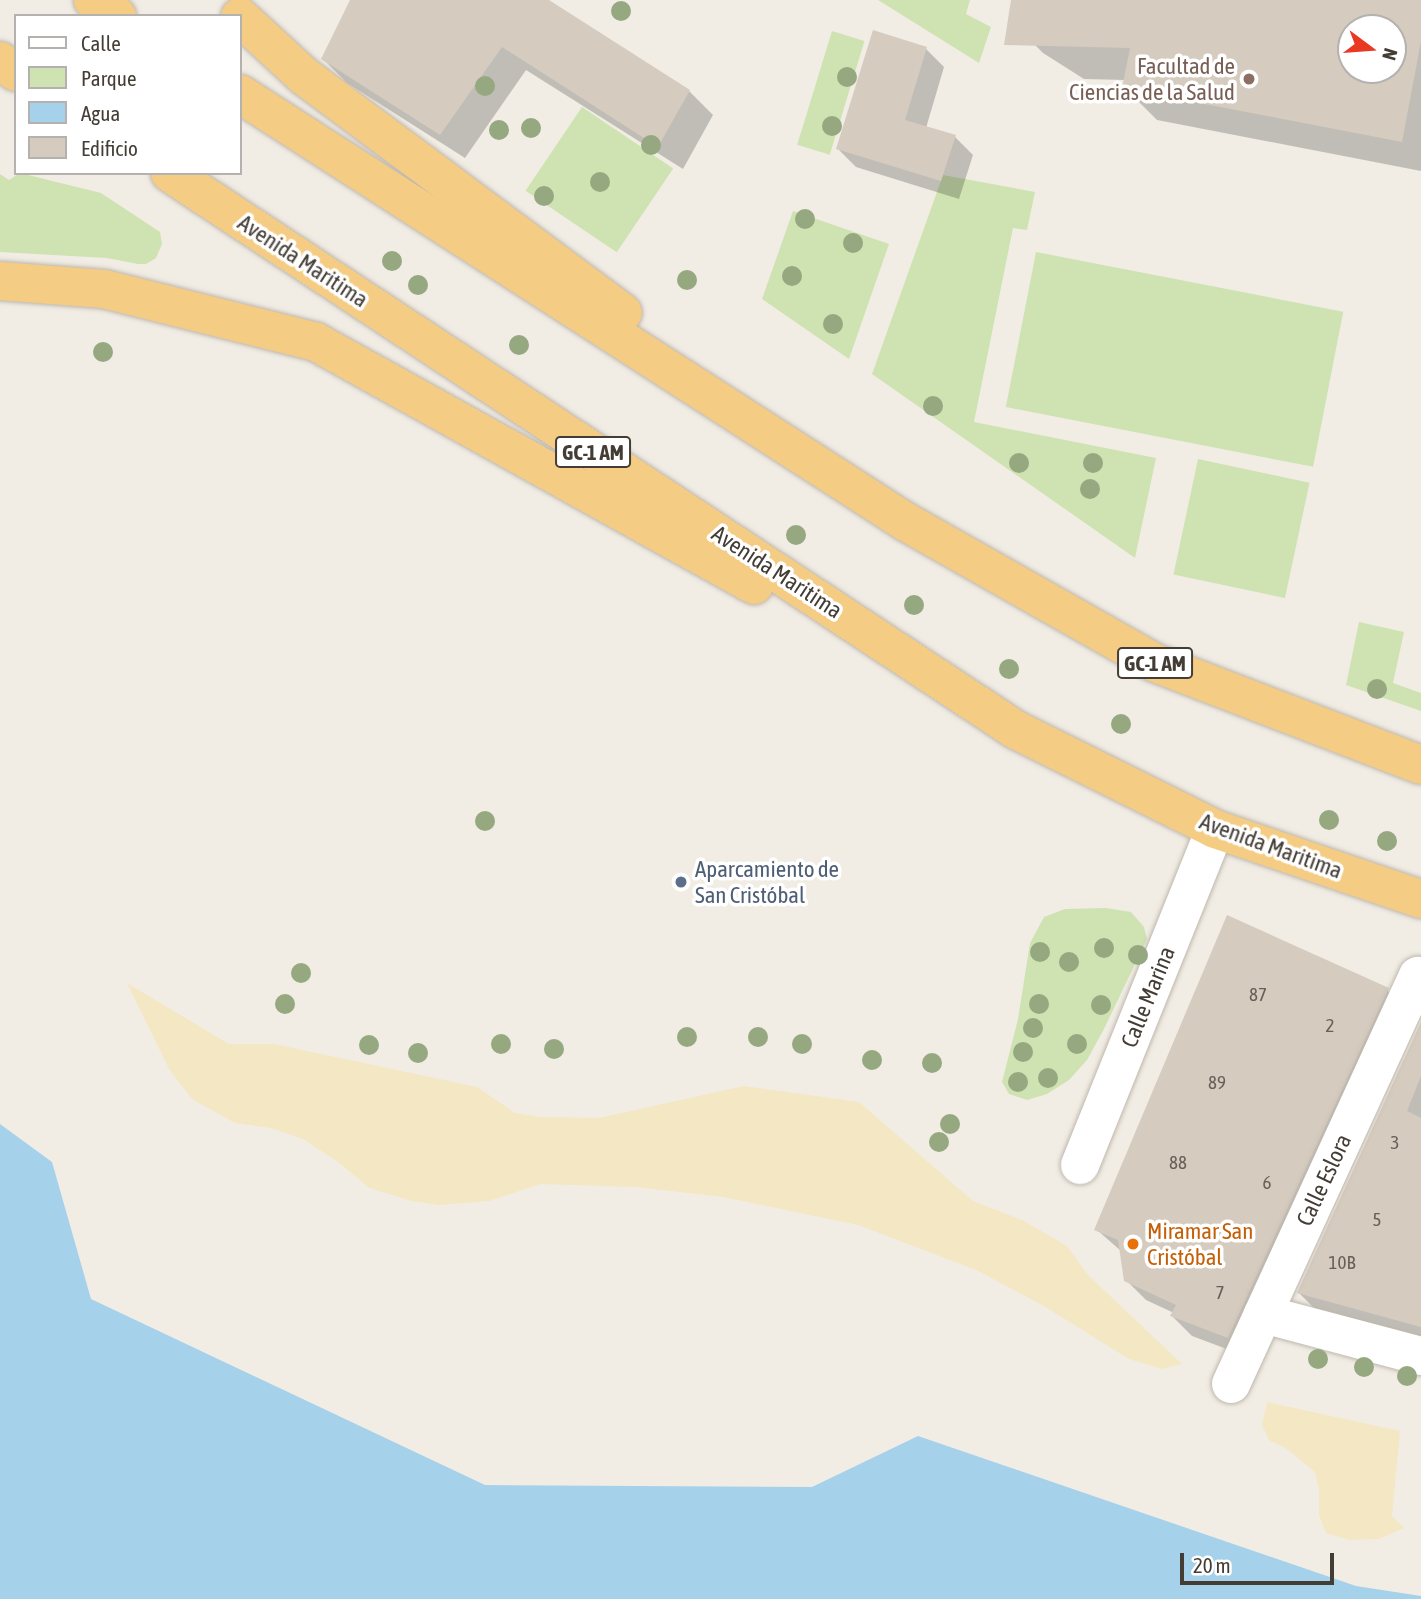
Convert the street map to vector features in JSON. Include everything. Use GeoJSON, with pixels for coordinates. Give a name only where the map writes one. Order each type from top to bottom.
{"type":"FeatureCollection","features":[{"type":"Feature","properties":{"kind":"highway"},"geometry":{"type":"LineString","coordinates":[[93,0],[114,14]]}},
{"type":"Feature","properties":{"kind":"highway"},"geometry":{"type":"LineString","coordinates":[[221,0],[237,14]]}},
{"type":"Feature","properties":{"kind":"highway"},"geometry":{"type":"LineString","coordinates":[[242,19],[304,76],[906,522]]}},
{"type":"Feature","properties":{"kind":"highway","name":"GC-1 AM"},"geometry":{"type":"LineString","coordinates":[[242,95],[906,522],[1153,663],[1421,765]]}},
{"type":"Feature","properties":{"kind":"highway","name":"Avenida Maritima"},"geometry":{"type":"LineString","coordinates":[[173,175],[1016,730],[1215,829],[1421,899]]}},
{"type":"Feature","properties":{"kind":"highway"},"geometry":{"type":"LineString","coordinates":[[0,281],[104,289],[316,342],[1016,730]]}},
{"type":"Feature","properties":{"kind":"street","name":"Calle Marina"},"geometry":{"type":"LineString","coordinates":[[1080,1165],[1215,829]]}},
{"type":"Feature","properties":{"kind":"street","name":"Calle Eslora"},"geometry":{"type":"LineString","coordinates":[[1231,1384],[1418,976]]}},
{"type":"Feature","properties":{"kind":"street"},"geometry":{"type":"LineString","coordinates":[[1263,1314],[1421,1356]]}},
{"type":"Feature","properties":{"kind":"green space"},"geometry":{"type":"Polygon","coordinates":[[[878,0],[970,0],[966,14],[991,27],[979,63],[878,0]]]}},
{"type":"Feature","properties":{"kind":"green space"},"geometry":{"type":"Polygon","coordinates":[[[832,31],[865,41],[830,155],[797,145],[832,31]]]}},
{"type":"Feature","properties":{"kind":"green space"},"geometry":{"type":"Polygon","coordinates":[[[582,107],[673,169],[617,252],[526,191],[582,107]]]}},
{"type":"Feature","properties":{"kind":"green space"},"geometry":{"type":"Polygon","coordinates":[[[0,174],[9,180],[17,175],[28,175],[101,193],[160,232],[162,244],[156,258],[146,264],[138,264],[107,258],[0,252],[0,174]]]}},
{"type":"Feature","properties":{"kind":"green space"},"geometry":{"type":"Polygon","coordinates":[[[943,175],[1035,192],[1027,230],[1013,228],[974,422],[1156,458],[1135,558],[872,374],[943,175]]]}},
{"type":"Feature","properties":{"kind":"green space"},"geometry":{"type":"Polygon","coordinates":[[[793,211],[889,244],[849,359],[762,299],[793,211]]]}},
{"type":"Feature","properties":{"kind":"green space"},"geometry":{"type":"Polygon","coordinates":[[[1036,252],[1343,312],[1313,467],[1006,407],[1036,252]]]}},
{"type":"Feature","properties":{"kind":"green space"},"geometry":{"type":"Polygon","coordinates":[[[1198,459],[1310,483],[1285,598],[1173,574],[1198,459]]]}},
{"type":"Feature","properties":{"kind":"green space"},"geometry":{"type":"Polygon","coordinates":[[[1359,622],[1404,632],[1393,683],[1421,693],[1421,711],[1346,685],[1359,622]]]}},
{"type":"Feature","properties":{"kind":"green space"},"geometry":{"type":"Polygon","coordinates":[[[1106,908],[1131,912],[1144,927],[1147,939],[1104,1029],[1087,1060],[1069,1080],[1047,1094],[1027,1100],[1009,1094],[1002,1082],[1018,1019],[1030,943],[1044,917],[1065,909],[1106,908]]]}},
{"type":"Feature","properties":{"kind":"sand"},"geometry":{"type":"Polygon","coordinates":[[[127,983],[229,1044],[274,1044],[477,1087],[515,1113],[540,1117],[599,1118],[744,1086],[859,1102],[973,1201],[1022,1220],[1067,1246],[1088,1275],[1182,1364],[1162,1369],[1129,1359],[1042,1305],[976,1270],[858,1225],[723,1197],[636,1187],[540,1184],[489,1201],[439,1205],[412,1201],[369,1188],[341,1164],[303,1139],[271,1128],[235,1123],[192,1099],[169,1069],[127,983]]]}},
{"type":"Feature","properties":{"kind":"sand"},"geometry":{"type":"Polygon","coordinates":[[[1267,1402],[1400,1431],[1392,1516],[1404,1528],[1379,1539],[1350,1540],[1326,1533],[1319,1515],[1319,1490],[1315,1472],[1287,1449],[1269,1440],[1262,1425],[1267,1402]]]}},
{"type":"Feature","properties":{"kind":"water"},"geometry":{"type":"Polygon","coordinates":[[[0,1124],[52,1162],[91,1299],[485,1485],[812,1487],[918,1436],[1356,1586],[1421,1596],[1421,1599],[0,1599],[0,1124]]]}},
{"type":"Feature","properties":{"kind":"building"},"geometry":{"type":"Polygon","coordinates":[[[350,0],[549,0],[690,90],[658,147],[502,47],[440,135],[321,59],[350,0]]]}},
{"type":"Feature","properties":{"kind":"building","name":"Facultad de Ciencias de la Salud"},"geometry":{"type":"Polygon","coordinates":[[[1011,0],[1421,0],[1421,41],[1402,142],[1122,88],[1130,48],[1004,45],[1011,0]]]}},
{"type":"Feature","properties":{"kind":"building"},"geometry":{"type":"Polygon","coordinates":[[[873,30],[927,47],[905,120],[956,135],[941,181],[836,149],[873,30]]]}},
{"type":"Feature","properties":{"kind":"building"},"geometry":{"type":"Polygon","coordinates":[[[1227,915],[1389,988],[1228,1338],[1170,1316],[1176,1305],[1124,1281],[1118,1240],[1094,1230],[1227,915]]]}},
{"type":"Feature","properties":{"kind":"building"},"geometry":{"type":"Polygon","coordinates":[[[1421,1022],[1421,1076],[1407,1111],[1421,1118],[1421,1327],[1297,1293],[1421,1022]]]}},
{"type":"Feature","properties":{"kind":"place","name":"Facultad de Ciencias de la Salud"},"geometry":{"type":"Point","coordinates":[1249,79]}},
{"type":"Feature","properties":{"kind":"place","name":"Aparcamiento de San Cristóbal"},"geometry":{"type":"Point","coordinates":[681,882]}},
{"type":"Feature","properties":{"kind":"place","name":"Miramar San Cristóbal"},"geometry":{"type":"Point","coordinates":[1133,1244]}}]}
